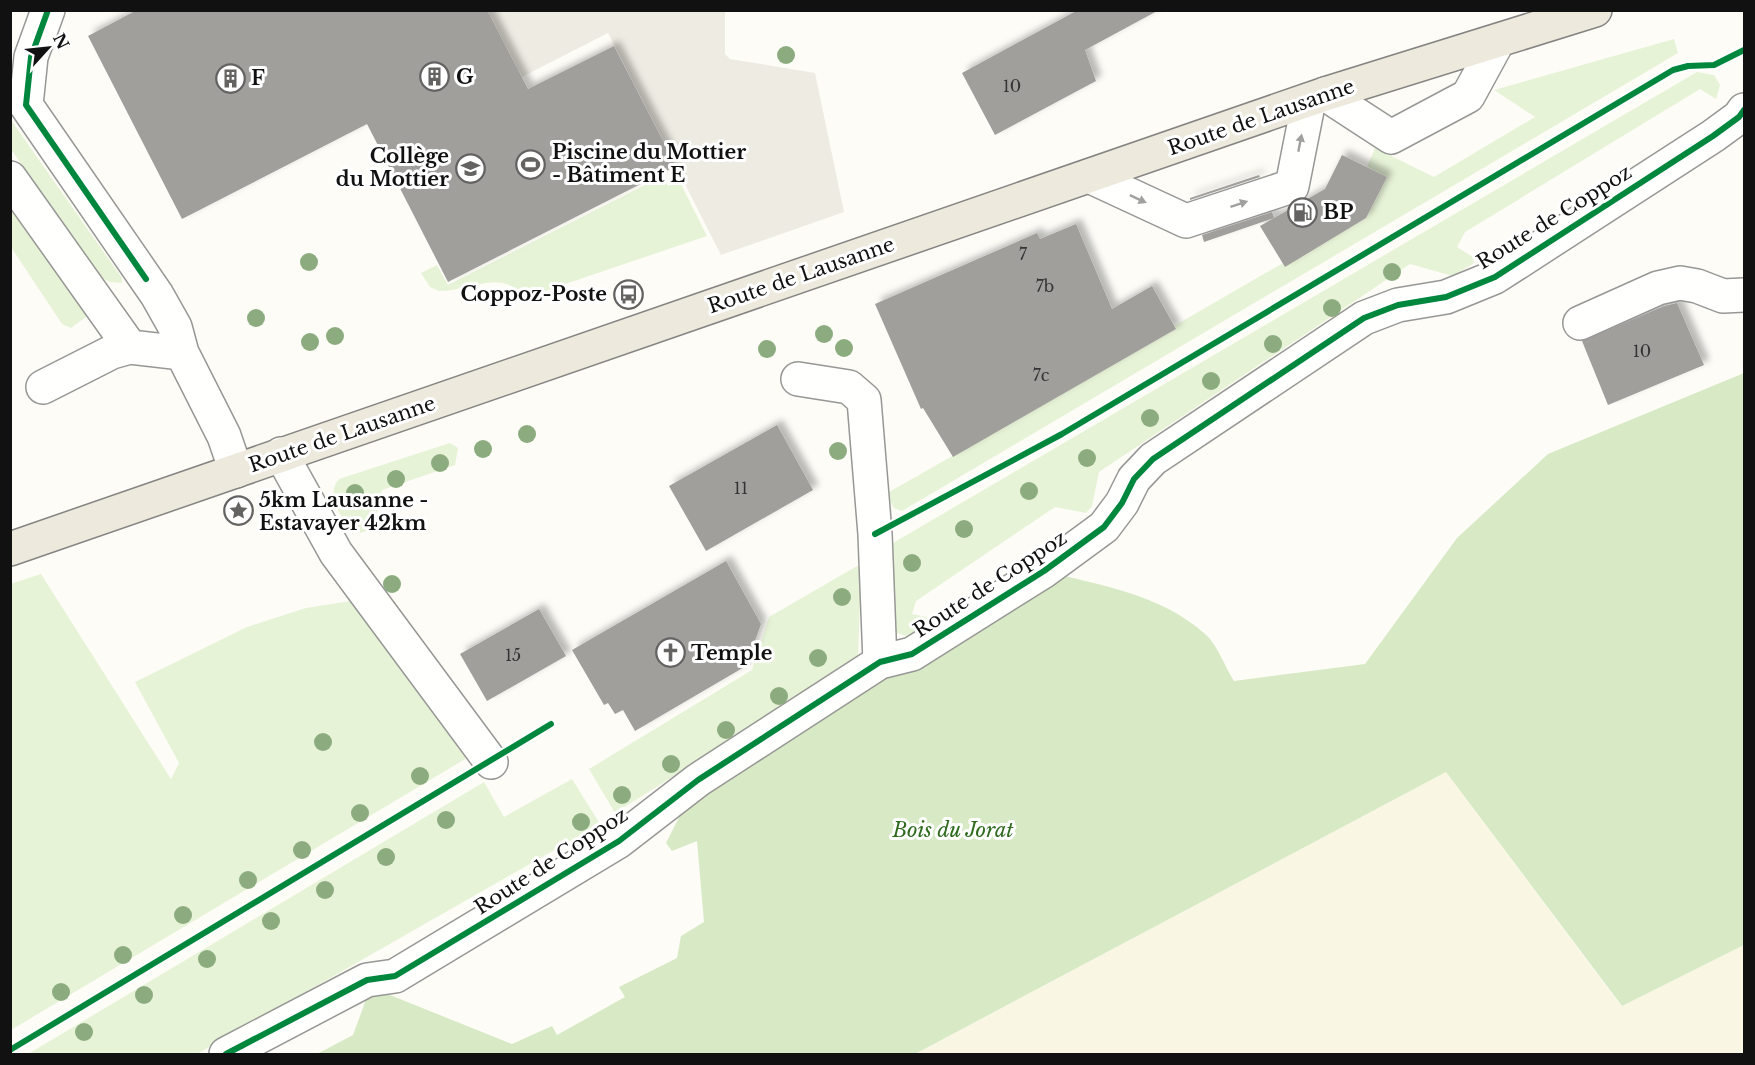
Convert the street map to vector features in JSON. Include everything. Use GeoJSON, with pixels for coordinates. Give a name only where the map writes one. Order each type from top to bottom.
{"type":"FeatureCollection","features":[{"type":"Feature","properties":{"kind":"main road","name":"Route de Lausanne"},"geometry":{"type":"LineString","coordinates":[[10,549],[1317,97],[1594,10]]}},
{"type":"Feature","properties":{"kind":"street"},"geometry":{"type":"LineString","coordinates":[[48,10],[38,31],[28,72],[26,105],[158,295],[175,327],[182,353],[224,436],[236,471]]}},
{"type":"Feature","properties":{"kind":"street"},"geometry":{"type":"LineString","coordinates":[[1089,176],[1186,221],[1292,186],[1317,97],[1391,137],[1468,96],[1498,41]]}},
{"type":"Feature","properties":{"kind":"street","name":"Route de Coppoz"},"geometry":{"type":"LineString","coordinates":[[226,1054],[367,980],[395,976],[544,888],[619,841],[698,780],[880,662],[912,654],[1044,571],[1104,527],[1122,503],[1134,479],[1153,459],[1364,318],[1398,305],[1446,297],[1494,277],[1713,136],[1739,117],[1744,110]]}},
{"type":"Feature","properties":{"kind":"street"},"geometry":{"type":"LineString","coordinates":[[10,178],[130,347]]}},
{"type":"Feature","properties":{"kind":"street"},"geometry":{"type":"LineString","coordinates":[[1580,323],[1658,288],[1680,283],[1723,296],[1744,295]]}},
{"type":"Feature","properties":{"kind":"street"},"geometry":{"type":"LineString","coordinates":[[43,387],[112,352],[130,347],[182,353]]}},
{"type":"Feature","properties":{"kind":"street"},"geometry":{"type":"LineString","coordinates":[[798,379],[849,387],[864,400],[875,534],[880,662]]}},
{"type":"Feature","properties":{"kind":"street"},"geometry":{"type":"LineString","coordinates":[[281,454],[336,553],[491,762]]}},
{"type":"Feature","properties":{"kind":"shaded area"},"geometry":{"type":"Polygon","coordinates":[[[487,11],[725,11],[725,54],[730,59],[815,73],[844,212],[721,255],[608,33],[388,145],[487,11]]]}},
{"type":"Feature","properties":{"kind":"shaded area"},"geometry":{"type":"Polygon","coordinates":[[[1446,772],[1621,1006],[1744,945],[1744,1054],[915,1054],[1446,772]]]}},
{"type":"Feature","properties":{"kind":"green space"},"geometry":{"type":"Polygon","coordinates":[[[1674,39],[1678,53],[902,511],[894,508],[889,492],[1176,329],[1174,326],[1283,263],[1285,266],[1366,218],[1386,177],[1367,167],[1375,148],[1434,177],[1535,117],[1494,90],[1674,39]]]}},
{"type":"Feature","properties":{"kind":"green space"},"geometry":{"type":"Polygon","coordinates":[[[1697,72],[1714,75],[1720,85],[1716,99],[1700,89],[1465,232],[1457,247],[1473,257],[1474,263],[1453,276],[1410,264],[1099,472],[1092,506],[1086,513],[1055,507],[916,601],[912,614],[942,620],[913,638],[897,633],[892,623],[893,543],[1697,72]]]}},
{"type":"Feature","properties":{"kind":"green space"},"geometry":{"type":"Polygon","coordinates":[[[11,120],[122,278],[122,283],[109,282],[96,273],[13,152],[11,153],[11,120]]]}},
{"type":"Feature","properties":{"kind":"green space"},"geometry":{"type":"Polygon","coordinates":[[[663,176],[668,186],[679,180],[707,236],[524,298],[516,289],[496,282],[439,291],[430,287],[421,273],[437,265],[448,285],[663,176]]]}},
{"type":"Feature","properties":{"kind":"green space"},"geometry":{"type":"Polygon","coordinates":[[[10,196],[87,310],[86,317],[71,328],[62,324],[11,247],[10,196]]]}},
{"type":"Feature","properties":{"kind":"green space","name":"Bois du Jorat"},"geometry":{"type":"Polygon","coordinates":[[[1744,373],[1744,945],[1622,1006],[1446,772],[915,1054],[317,1054],[353,1035],[368,994],[380,991],[512,1044],[552,1026],[557,1035],[625,997],[619,987],[677,958],[681,936],[704,922],[697,841],[672,851],[666,843],[698,780],[1044,571],[1129,593],[1169,609],[1188,620],[1209,638],[1234,681],[1365,664],[1457,538],[1548,454],[1744,373]]]}},
{"type":"Feature","properties":{"kind":"green space"},"geometry":{"type":"Polygon","coordinates":[[[450,443],[458,448],[455,465],[382,490],[374,529],[360,533],[347,524],[335,501],[335,485],[339,479],[450,443]]]}},
{"type":"Feature","properties":{"kind":"green space"},"geometry":{"type":"Polygon","coordinates":[[[857,566],[861,569],[858,660],[615,813],[589,769],[752,670],[769,617],[857,566]]]}},
{"type":"Feature","properties":{"kind":"green space"},"geometry":{"type":"Polygon","coordinates":[[[41,574],[171,779],[179,763],[135,682],[247,627],[306,608],[351,601],[446,725],[467,758],[11,1030],[10,584],[41,574]]]}},
{"type":"Feature","properties":{"kind":"green space"},"geometry":{"type":"Polygon","coordinates":[[[572,779],[600,824],[197,1054],[28,1054],[484,782],[504,817],[572,779]]]}},
{"type":"Feature","properties":{"kind":"building"},"geometry":{"type":"Polygon","coordinates":[[[137,10],[487,10],[528,89],[614,46],[676,166],[448,282],[367,124],[182,219],[88,36],[137,10]]]}},
{"type":"Feature","properties":{"kind":"building"},"geometry":{"type":"Polygon","coordinates":[[[1078,10],[1159,10],[1085,50],[1096,81],[995,135],[962,73],[1078,10]]]}},
{"type":"Feature","properties":{"kind":"building"},"geometry":{"type":"Polygon","coordinates":[[[1342,155],[1387,177],[1366,218],[1285,267],[1260,226],[1325,189],[1342,155]]]}},
{"type":"Feature","properties":{"kind":"building"},"geometry":{"type":"Polygon","coordinates":[[[1259,175],[1260,177],[1190,200],[1190,198],[1259,175]]]}},
{"type":"Feature","properties":{"kind":"building"},"geometry":{"type":"Polygon","coordinates":[[[1272,212],[1274,218],[1204,242],[1202,235],[1272,212]]]}},
{"type":"Feature","properties":{"kind":"building"},"geometry":{"type":"Polygon","coordinates":[[[1076,224],[1112,309],[1152,286],[1176,329],[953,457],[923,408],[921,409],[875,304],[1037,233],[1040,239],[1076,224]]]}},
{"type":"Feature","properties":{"kind":"building"},"geometry":{"type":"Polygon","coordinates":[[[1677,303],[1704,365],[1608,405],[1582,341],[1664,306],[1677,303]]]}},
{"type":"Feature","properties":{"kind":"building"},"geometry":{"type":"Polygon","coordinates":[[[777,425],[813,490],[706,551],[669,486],[777,425]]]}},
{"type":"Feature","properties":{"kind":"building","name":"Temple"},"geometry":{"type":"Polygon","coordinates":[[[726,561],[761,624],[746,666],[635,731],[623,710],[615,714],[608,703],[604,705],[572,650],[726,561]]]}},
{"type":"Feature","properties":{"kind":"building"},"geometry":{"type":"Polygon","coordinates":[[[539,609],[566,656],[487,701],[460,654],[539,609]]]}},
{"type":"Feature","properties":{"kind":"cycle path"},"geometry":{"type":"LineString","coordinates":[[48,10],[31,57],[26,105],[146,279]]}},
{"type":"Feature","properties":{"kind":"cycle path"},"geometry":{"type":"LineString","coordinates":[[875,534],[1062,434],[1673,70],[1688,66],[1714,65],[1744,50]]}},
{"type":"Feature","properties":{"kind":"cycle path"},"geometry":{"type":"LineString","coordinates":[[226,1054],[367,980],[395,976],[619,841],[698,780],[880,662],[912,654],[1044,571],[1104,527],[1122,503],[1134,479],[1153,459],[1364,318],[1398,305],[1446,297],[1495,277],[1713,136],[1739,117],[1744,110]]}},
{"type":"Feature","properties":{"kind":"cycle path"},"geometry":{"type":"LineString","coordinates":[[10,1050],[551,724]]}},
{"type":"Feature","properties":{"kind":"place","name":"G"},"geometry":{"type":"Point","coordinates":[435,77]}},
{"type":"Feature","properties":{"kind":"place","name":"F"},"geometry":{"type":"Point","coordinates":[230,78]}},
{"type":"Feature","properties":{"kind":"place","name":"Piscine du Mottier - Bâtiment E"},"geometry":{"type":"Point","coordinates":[531,164]}},
{"type":"Feature","properties":{"kind":"place","name":"Collège du Mottier"},"geometry":{"type":"Point","coordinates":[470,168]}},
{"type":"Feature","properties":{"kind":"place","name":"BP"},"geometry":{"type":"Point","coordinates":[1302,212]}},
{"type":"Feature","properties":{"kind":"place","name":"Coppoz-Poste"},"geometry":{"type":"Point","coordinates":[628,294]}},
{"type":"Feature","properties":{"kind":"place","name":"5km Lausanne - Estavayer 42km"},"geometry":{"type":"Point","coordinates":[238,511]}},
{"type":"Feature","properties":{"kind":"place","name":"Temple"},"geometry":{"type":"Point","coordinates":[670,653]}}]}
